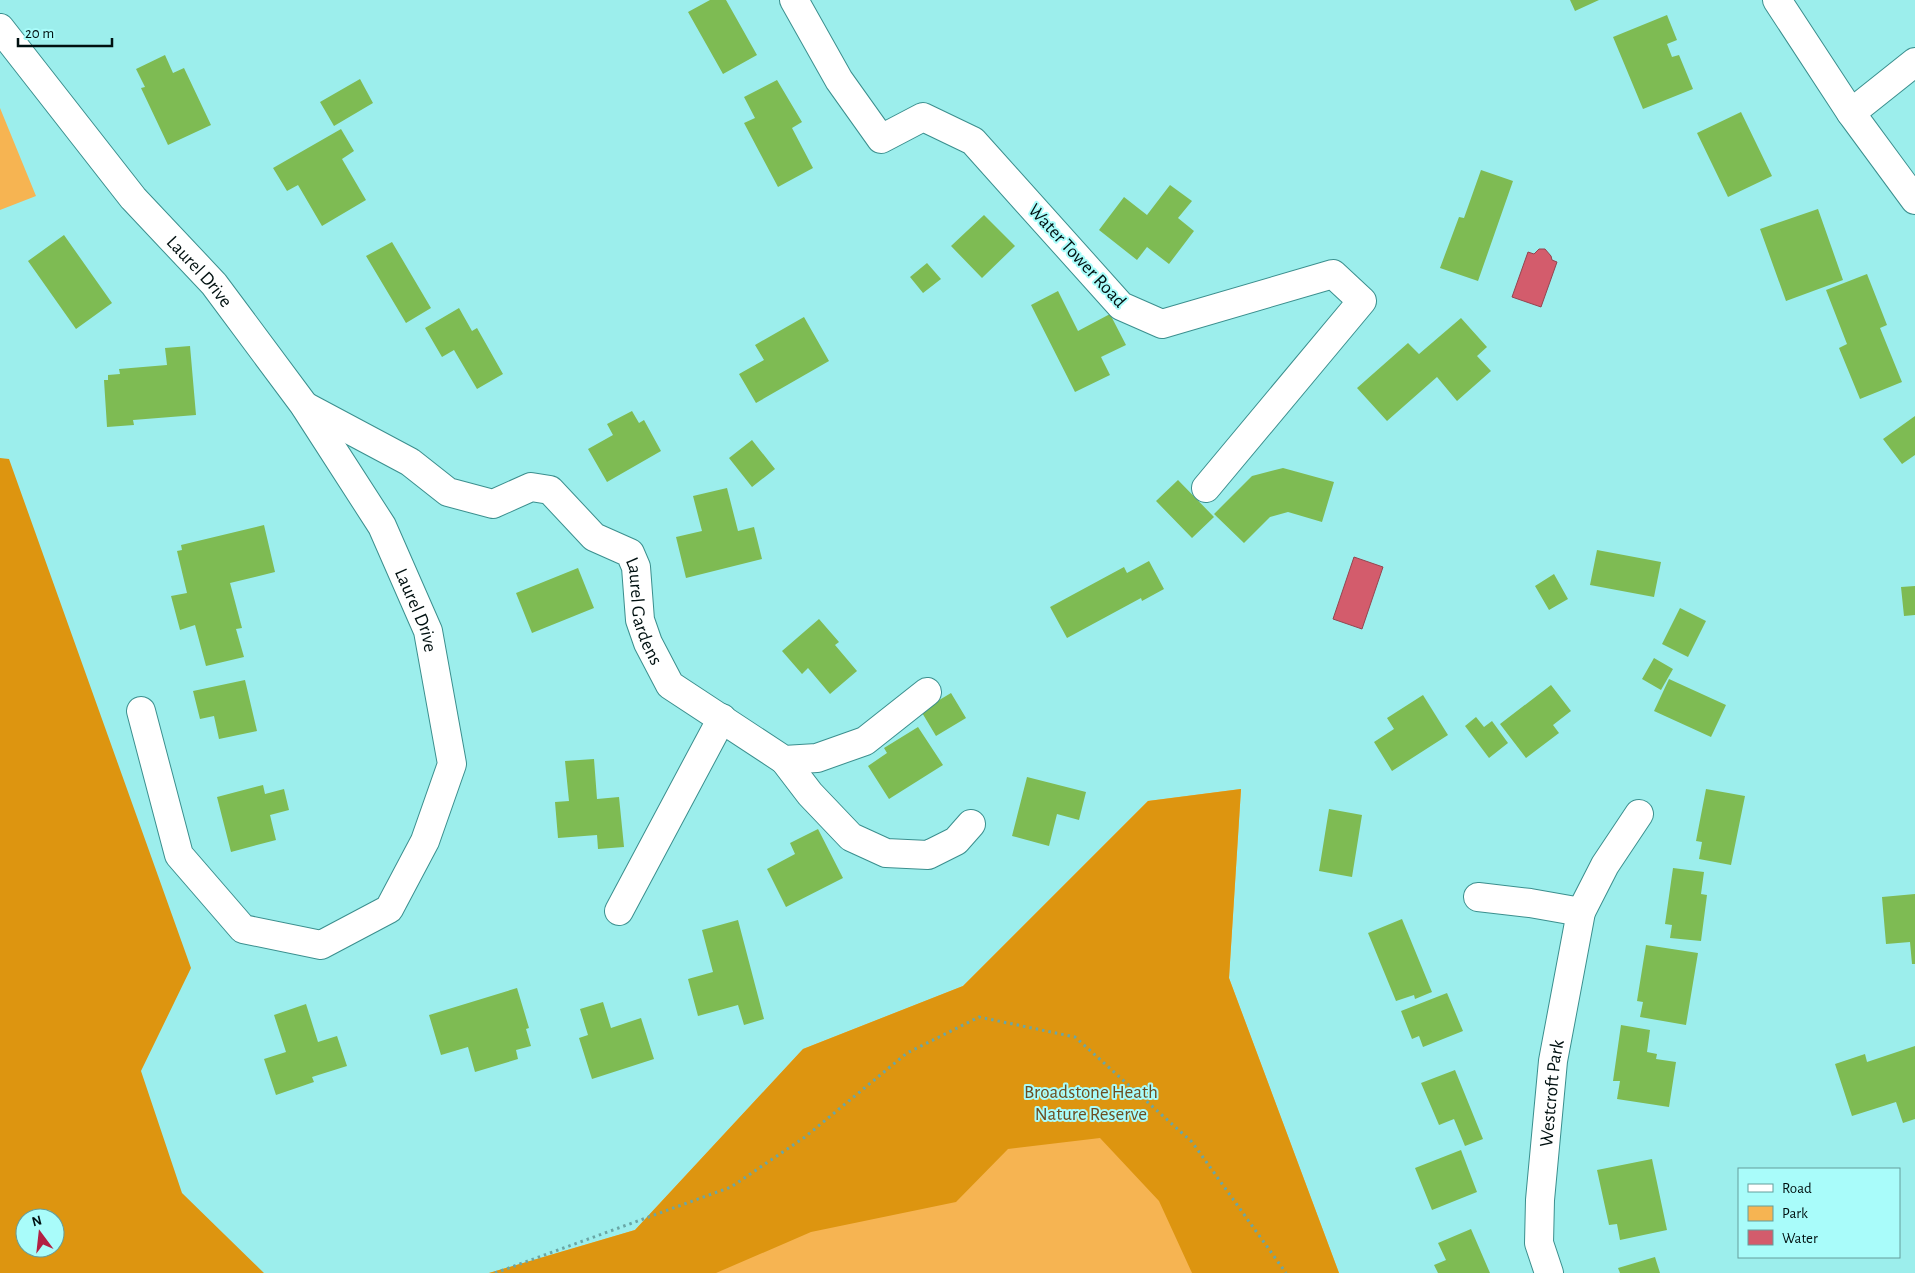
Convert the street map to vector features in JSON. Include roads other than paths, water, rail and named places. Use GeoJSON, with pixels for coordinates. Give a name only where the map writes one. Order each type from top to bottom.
{"type":"FeatureCollection","features":[{"type":"Feature","properties":{"kind":"street","name":"Water Tower Road"},"geometry":{"type":"LineString","coordinates":[[794,0],[839,80],[881,139],[922,117],[973,141],[1121,306],[1162,324],[1333,274],[1362,301],[1206,488]]}},
{"type":"Feature","properties":{"kind":"street"},"geometry":{"type":"LineString","coordinates":[[1777,0],[1851,113],[1915,200]]}},
{"type":"Feature","properties":{"kind":"street","name":"Laurel Drive"},"geometry":{"type":"LineString","coordinates":[[0,28],[133,198],[214,284],[304,405],[382,526],[428,631],[452,764],[425,840],[388,909],[321,945],[243,929],[179,855],[141,712]]}},
{"type":"Feature","properties":{"kind":"street"},"geometry":{"type":"LineString","coordinates":[[1851,113],[1915,62]]}},
{"type":"Feature","properties":{"kind":"street","name":"Laurel Gardens"},"geometry":{"type":"LineString","coordinates":[[304,405],[410,462],[448,492],[493,504],[531,487],[550,490],[594,537],[630,553],[636,567],[640,620],[648,643],[670,685],[752,737],[784,760],[810,794],[852,837],[886,853],[928,855],[956,841],[971,824]]}},
{"type":"Feature","properties":{"kind":"street"},"geometry":{"type":"LineString","coordinates":[[784,760],[817,758],[865,741],[927,692]]}},
{"type":"Feature","properties":{"kind":"street"},"geometry":{"type":"LineString","coordinates":[[619,911],[722,718]]}},
{"type":"Feature","properties":{"kind":"street","name":"Westcroft Park"},"geometry":{"type":"LineString","coordinates":[[1549,1273],[1539,1243],[1542,1180],[1553,1060],[1581,912],[1605,866],[1639,814]]}},
{"type":"Feature","properties":{"kind":"street"},"geometry":{"type":"LineString","coordinates":[[1478,898],[1530,903],[1581,912]]}},
{"type":"Feature","properties":{"kind":"water"},"geometry":{"type":"Polygon","coordinates":[[[1539,249],[1545,249],[1552,260],[1557,262],[1541,307],[1512,297],[1528,252],[1534,254],[1539,249]]]}},
{"type":"Feature","properties":{"kind":"water"},"geometry":{"type":"Polygon","coordinates":[[[1354,557],[1383,567],[1362,629],[1333,619],[1354,557]]]}},
{"type":"Feature","properties":{"kind":"park label","name":"Broadstone Heath Nature Reserve"},"geometry":{"type":"Point","coordinates":[1091,1102]}}]}
